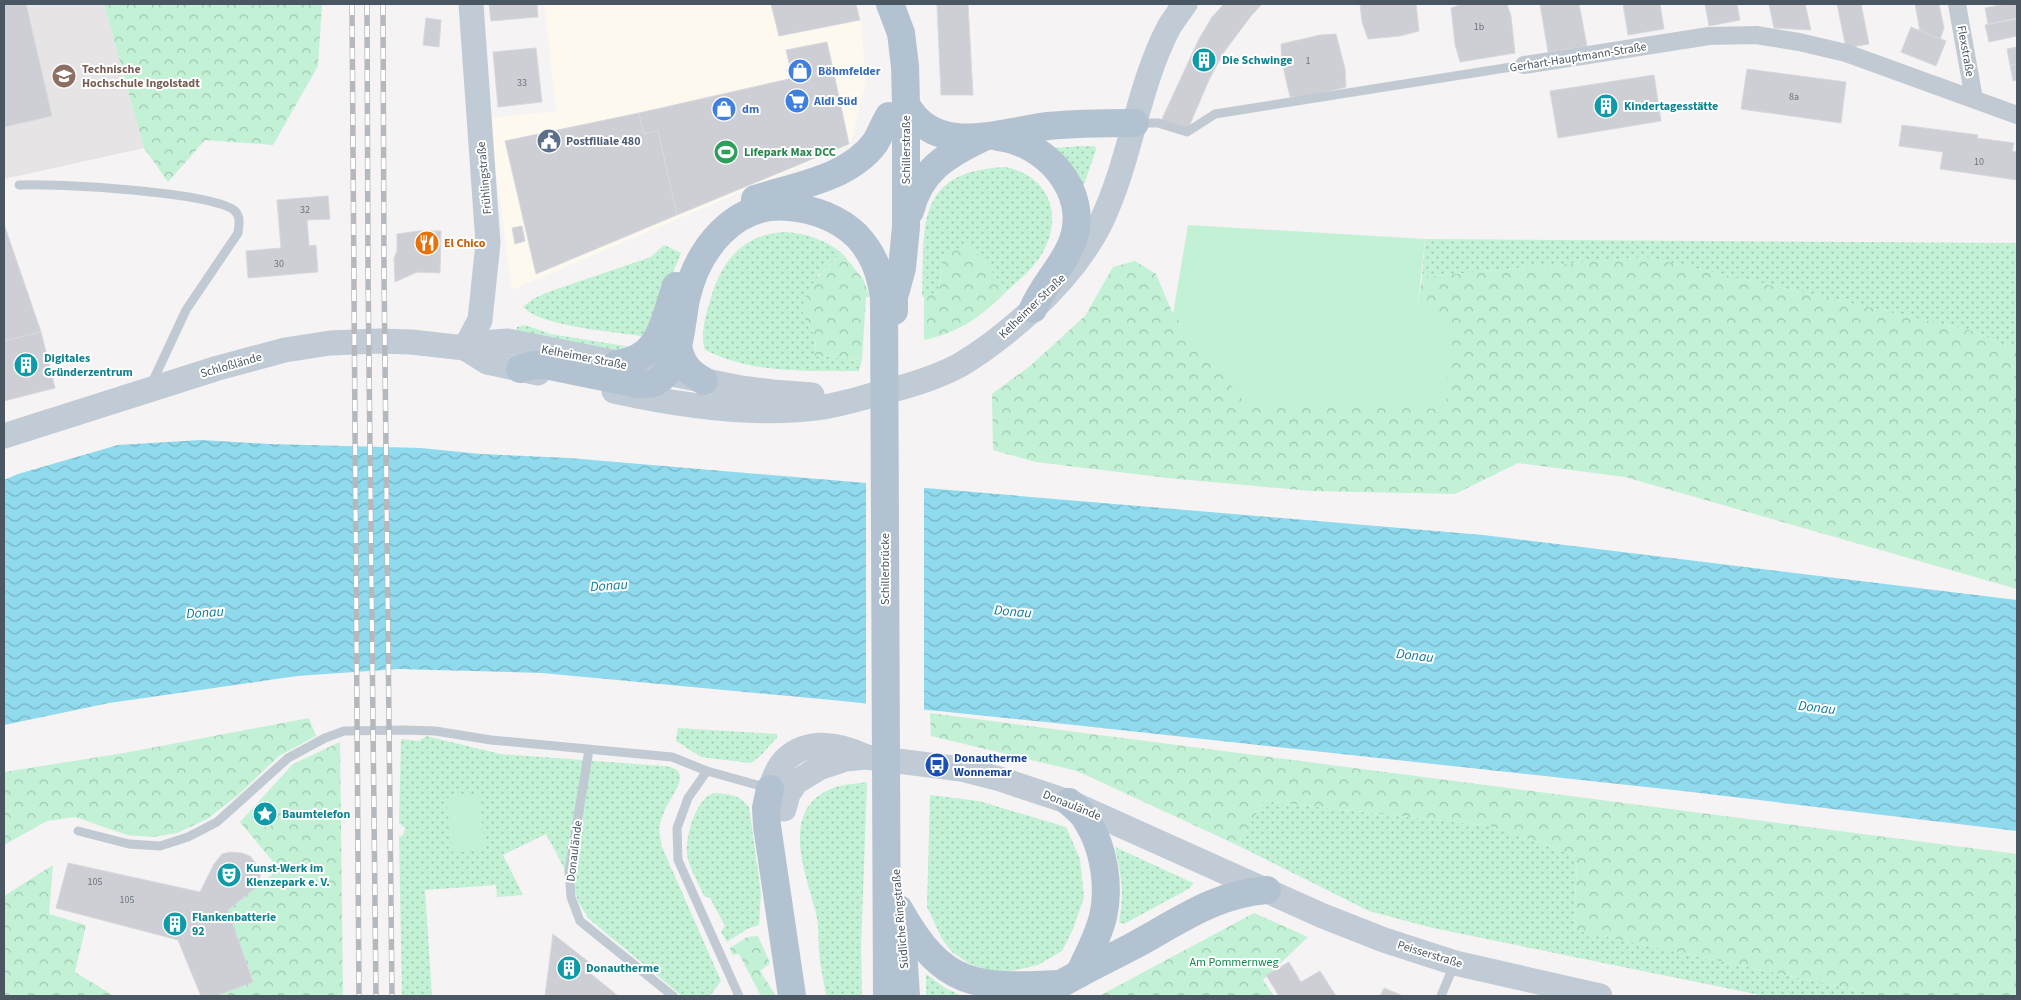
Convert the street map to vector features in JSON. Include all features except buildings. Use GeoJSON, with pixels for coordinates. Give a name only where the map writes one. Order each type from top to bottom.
{"type":"FeatureCollection","features":[{"type":"Feature","properties":{"kind":"main road","name":"Schillerstraße"},"geometry":{"type":"LineString","coordinates":[[888,4],[885,39],[897,110],[906,227],[902,268],[889,297]]}},
{"type":"Feature","properties":{"kind":"main road","name":"Schillerstraße"},"geometry":{"type":"LineString","coordinates":[[889,297],[897,110]]}},
{"type":"Feature","properties":{"kind":"main road"},"geometry":{"type":"LineString","coordinates":[[617,364],[635,361],[649,351],[658,336],[681,270],[694,244],[726,211],[754,199],[826,177],[852,166],[875,143],[897,110],[933,130],[953,136],[988,137],[1016,141],[1040,152],[1065,180],[1074,201],[1076,214],[1073,238],[1067,254],[1040,292],[1032,309]]}},
{"type":"Feature","properties":{"kind":"main road"},"geometry":{"type":"LineString","coordinates":[[906,227],[912,200],[929,171],[959,148],[988,137],[1029,129],[1067,124],[1135,123]]}},
{"type":"Feature","properties":{"kind":"main road"},"geometry":{"type":"LineString","coordinates":[[520,369],[534,365],[545,365],[631,382],[648,384],[656,382],[672,364],[678,347],[686,299],[703,258],[716,236],[738,216],[759,209],[783,206],[799,208],[831,218],[844,225],[861,241],[874,260],[889,297]]}},
{"type":"Feature","properties":{"kind":"main road","name":"Schillerbrücke"},"geometry":{"type":"LineString","coordinates":[[889,297],[890,842]]}},
{"type":"Feature","properties":{"kind":"main road"},"geometry":{"type":"LineString","coordinates":[[678,347],[684,366],[691,374],[704,381]]}},
{"type":"Feature","properties":{"kind":"main road"},"geometry":{"type":"LineString","coordinates":[[792,996],[766,808],[777,799],[786,829],[808,996]]}},
{"type":"Feature","properties":{"kind":"main road"},"geometry":{"type":"LineString","coordinates":[[1060,985],[1098,936],[1103,917],[1105,878],[1098,847],[1087,819],[1069,802]]}},
{"type":"Feature","properties":{"kind":"main road","name":"Südliche Ringstraße"},"geometry":{"type":"LineString","coordinates":[[887,996],[893,915],[890,842]]}},
{"type":"Feature","properties":{"kind":"main road"},"geometry":{"type":"LineString","coordinates":[[876,996],[878,937],[893,915],[910,927],[938,962],[955,974],[975,981],[998,985],[1060,985],[1211,903],[1232,895],[1267,890]]}},
{"type":"Feature","properties":{"kind":"main road","name":"Südliche Ringstraße"},"geometry":{"type":"LineString","coordinates":[[893,915],[906,996]]}},
{"type":"Feature","properties":{"kind":"street","name":"Frühlingstraße"},"geometry":{"type":"LineString","coordinates":[[466,348],[480,320],[488,243],[471,4]]}},
{"type":"Feature","properties":{"kind":"street","name":"Kelheimer Straße"},"geometry":{"type":"LineString","coordinates":[[466,348],[487,362],[671,402],[735,409],[800,410],[834,406],[920,382],[959,365],[997,341],[1032,309],[1056,286],[1089,244],[1109,204],[1153,66],[1169,27],[1185,4]]}},
{"type":"Feature","properties":{"kind":"street","name":"Flexstraße"},"geometry":{"type":"LineString","coordinates":[[1957,4],[1974,99]]}},
{"type":"Feature","properties":{"kind":"street","name":"Gerhart-Hauptmann-Straße"},"geometry":{"type":"LineString","coordinates":[[1524,65],[1708,36],[1756,35],[1800,42],[1846,54],[2017,114]]}},
{"type":"Feature","properties":{"kind":"street","name":"Schloßlände"},"geometry":{"type":"LineString","coordinates":[[4,436],[218,368],[269,354],[330,343],[411,342],[466,348]]}},
{"type":"Feature","properties":{"kind":"street","name":"Kelheimer Straße"},"geometry":{"type":"LineString","coordinates":[[466,348],[478,343],[508,342],[704,381],[773,392],[865,397]]}},
{"type":"Feature","properties":{"kind":"street"},"geometry":{"type":"LineString","coordinates":[[833,745],[850,749],[866,757],[846,759],[806,774],[796,782],[788,794],[777,799],[775,774],[786,759],[805,748],[833,745]]}},
{"type":"Feature","properties":{"kind":"street","name":"Donaulände"},"geometry":{"type":"LineString","coordinates":[[866,757],[961,769],[1000,779],[1069,802],[1267,890]]}},
{"type":"Feature","properties":{"kind":"street","name":"Peisserstraße"},"geometry":{"type":"LineString","coordinates":[[1267,890],[1323,916],[1384,940],[1455,963],[1600,996]]}},
{"type":"Feature","properties":{"kind":"lane","name":"Gerhart-Hauptmann-Straße"},"geometry":{"type":"LineString","coordinates":[[1135,123],[1158,123],[1187,132],[1215,114],[1524,65]]}},
{"type":"Feature","properties":{"kind":"lane"},"geometry":{"type":"LineString","coordinates":[[19,185],[42,184],[141,191],[197,199],[228,206],[236,212],[239,219],[238,233],[186,310],[148,390]]}},
{"type":"Feature","properties":{"kind":"lane"},"geometry":{"type":"LineString","coordinates":[[78,831],[129,844],[160,846],[188,837],[217,822],[288,758],[325,738],[344,731],[435,731],[490,740],[672,757],[777,799]]}},
{"type":"Feature","properties":{"kind":"lane","name":"Donaulände"},"geometry":{"type":"LineString","coordinates":[[589,750],[569,871],[570,897],[580,921],[673,996]]}},
{"type":"Feature","properties":{"kind":"lane"},"geometry":{"type":"LineString","coordinates":[[707,771],[688,798],[677,828],[678,860],[739,996]]}},
{"type":"Feature","properties":{"kind":"lane"},"geometry":{"type":"LineString","coordinates":[[1441,996],[1455,963]]}},
{"type":"Feature","properties":{"kind":"shaded area","name":"Technische Hochschule Ingolstadt"},"geometry":{"type":"Polygon","coordinates":[[[4,4],[104,4],[144,148],[4,179],[4,4]]]}},
{"type":"Feature","properties":{"kind":"shaded area"},"geometry":{"type":"Polygon","coordinates":[[[544,4],[857,4],[861,18],[866,84],[850,145],[512,290],[489,118],[556,111],[544,4]]]}},
{"type":"Feature","properties":{"kind":"green space"},"geometry":{"type":"Polygon","coordinates":[[[104,4],[322,4],[318,66],[273,145],[205,140],[168,182],[144,148],[104,4]]]}},
{"type":"Feature","properties":{"kind":"green space"},"geometry":{"type":"Polygon","coordinates":[[[1095,146],[1096,150],[1082,190],[1055,148],[1095,146]]]}},
{"type":"Feature","properties":{"kind":"green space"},"geometry":{"type":"Polygon","coordinates":[[[1005,167],[1020,171],[1032,178],[1048,198],[1052,211],[1052,224],[1043,252],[1026,273],[1007,291],[973,248],[943,258],[939,292],[922,297],[923,247],[926,226],[931,207],[940,191],[954,179],[975,171],[1005,167]]]}},
{"type":"Feature","properties":{"kind":"green space"},"geometry":{"type":"Polygon","coordinates":[[[1188,225],[1425,239],[1418,304],[1451,316],[1446,409],[1246,404],[1173,314],[1188,225]]]}},
{"type":"Feature","properties":{"kind":"green space"},"geometry":{"type":"Polygon","coordinates":[[[786,232],[816,238],[842,253],[818,276],[808,326],[815,335],[815,356],[862,359],[859,371],[780,370],[723,358],[705,350],[703,335],[705,318],[718,278],[725,266],[744,246],[756,239],[770,234],[786,232]]]}},
{"type":"Feature","properties":{"kind":"green space"},"geometry":{"type":"Polygon","coordinates":[[[1425,239],[2017,243],[2017,351],[1973,331],[1645,257],[1422,277],[1425,239]]]}},
{"type":"Feature","properties":{"kind":"green space"},"geometry":{"type":"Polygon","coordinates":[[[664,245],[681,253],[647,337],[563,324],[532,314],[523,307],[533,299],[548,292],[651,257],[664,245]]]}},
{"type":"Feature","properties":{"kind":"green space"},"geometry":{"type":"Polygon","coordinates":[[[963,245],[973,248],[1007,291],[979,316],[959,328],[924,340],[924,297],[922,297],[939,292],[943,257],[963,245]]]}},
{"type":"Feature","properties":{"kind":"green space"},"geometry":{"type":"Polygon","coordinates":[[[842,253],[863,279],[870,297],[866,297],[862,359],[815,356],[815,337],[803,313],[803,305],[810,288],[842,253]]]}},
{"type":"Feature","properties":{"kind":"green space"},"geometry":{"type":"Polygon","coordinates":[[[1645,257],[1973,331],[2017,351],[2017,589],[1625,477],[1518,463],[1455,494],[1312,491],[1168,478],[1036,462],[993,450],[992,394],[1030,366],[1085,316],[1113,267],[1135,261],[1156,274],[1173,314],[1418,304],[1422,277],[1645,257]]]}},
{"type":"Feature","properties":{"kind":"green space"},"geometry":{"type":"Polygon","coordinates":[[[525,325],[551,334],[637,348],[623,353],[516,331],[517,327],[525,325]]]}},
{"type":"Feature","properties":{"kind":"green space"},"geometry":{"type":"Polygon","coordinates":[[[930,713],[2017,854],[2017,996],[1884,996],[1574,930],[1577,856],[1490,826],[1264,801],[1237,845],[1077,771],[931,736],[930,713]]]}},
{"type":"Feature","properties":{"kind":"green space"},"geometry":{"type":"Polygon","coordinates":[[[309,718],[316,736],[279,756],[237,796],[207,819],[177,833],[152,837],[127,835],[75,817],[47,821],[4,845],[4,772],[124,753],[309,718]]]}},
{"type":"Feature","properties":{"kind":"green space"},"geometry":{"type":"Polygon","coordinates":[[[678,728],[777,734],[777,738],[761,755],[750,763],[701,757],[676,741],[678,728]]]}},
{"type":"Feature","properties":{"kind":"green space"},"geometry":{"type":"Polygon","coordinates":[[[426,736],[500,754],[663,766],[677,770],[680,774],[680,779],[659,826],[660,835],[662,847],[721,981],[710,996],[682,996],[589,919],[578,902],[574,887],[546,834],[503,855],[523,895],[497,897],[496,885],[425,890],[432,996],[402,996],[399,837],[403,835],[405,828],[399,823],[401,739],[419,741],[426,736]]]}},
{"type":"Feature","properties":{"kind":"green space"},"geometry":{"type":"Polygon","coordinates":[[[340,742],[343,996],[216,996],[253,982],[228,910],[279,869],[240,822],[293,764],[340,742]]]}},
{"type":"Feature","properties":{"kind":"green space"},"geometry":{"type":"Polygon","coordinates":[[[867,782],[861,948],[862,993],[861,996],[826,996],[817,918],[802,861],[801,826],[806,811],[816,798],[833,788],[867,782]]]}},
{"type":"Feature","properties":{"kind":"green space"},"geometry":{"type":"Polygon","coordinates":[[[714,793],[737,797],[749,807],[761,893],[759,925],[747,929],[727,942],[721,932],[725,926],[710,898],[704,896],[691,869],[687,851],[689,832],[696,812],[701,803],[714,793]]]}},
{"type":"Feature","properties":{"kind":"green space"},"geometry":{"type":"Polygon","coordinates":[[[478,794],[486,849],[453,853],[446,798],[478,794]]]}},
{"type":"Feature","properties":{"kind":"green space"},"geometry":{"type":"Polygon","coordinates":[[[930,795],[979,801],[1066,827],[1080,859],[1084,897],[1073,929],[1062,951],[1038,965],[1011,971],[987,970],[970,964],[952,952],[942,939],[927,907],[930,795]]]}},
{"type":"Feature","properties":{"kind":"green space"},"geometry":{"type":"Polygon","coordinates":[[[1264,801],[1490,826],[1577,856],[1574,930],[1884,996],[1765,996],[1433,928],[1369,911],[1237,845],[1264,801]]]}},
{"type":"Feature","properties":{"kind":"green space"},"geometry":{"type":"Polygon","coordinates":[[[1115,847],[1193,883],[1190,888],[1124,924],[1119,922],[1122,893],[1115,847]]]}},
{"type":"Feature","properties":{"kind":"green space"},"geometry":{"type":"Polygon","coordinates":[[[53,865],[49,914],[86,925],[75,972],[114,996],[4,996],[4,896],[53,865]]]}},
{"type":"Feature","properties":{"kind":"green space","name":"Am Pommernweg"},"geometry":{"type":"Polygon","coordinates":[[[1254,913],[1308,937],[1263,980],[1274,996],[1099,996],[1254,913]]]}},
{"type":"Feature","properties":{"kind":"green space"},"geometry":{"type":"Polygon","coordinates":[[[758,936],[770,963],[760,971],[776,996],[761,996],[739,954],[732,955],[730,948],[747,937],[758,936]]]}},
{"type":"Feature","properties":{"kind":"green space"},"geometry":{"type":"Polygon","coordinates":[[[926,974],[945,988],[962,996],[926,996],[926,974]]]}},
{"type":"Feature","properties":{"kind":"water","name":"Donau"},"geometry":{"type":"Polygon","coordinates":[[[201,440],[269,444],[421,448],[481,454],[569,458],[1483,535],[2017,600],[2017,831],[1683,791],[1065,724],[542,673],[398,669],[297,676],[109,703],[4,725],[4,480],[18,474],[118,445],[201,440]]]}},
{"type":"Feature","properties":{"kind":"pier"},"geometry":{"type":"Polygon","coordinates":[[[866,482],[924,486],[924,712],[866,706],[866,482]]]}},
{"type":"Feature","properties":{"kind":"railway"},"geometry":{"type":"LineString","coordinates":[[352,4],[359,996]]}},
{"type":"Feature","properties":{"kind":"railway"},"geometry":{"type":"LineString","coordinates":[[367,4],[376,996]]}},
{"type":"Feature","properties":{"kind":"railway"},"geometry":{"type":"LineString","coordinates":[[383,4],[392,996]]}},
{"type":"Feature","properties":{"kind":"place","name":"Die Schwinge"},"geometry":{"type":"Point","coordinates":[1204,60]}},
{"type":"Feature","properties":{"kind":"place","name":"Böhmfelder"},"geometry":{"type":"Point","coordinates":[800,71]}},
{"type":"Feature","properties":{"kind":"place","name":"Technische Hochschule Ingolstadt"},"geometry":{"type":"Point","coordinates":[64,76]}},
{"type":"Feature","properties":{"kind":"place","name":"Aldi Süd"},"geometry":{"type":"Point","coordinates":[797,101]}},
{"type":"Feature","properties":{"kind":"place","name":"Kindertagesstätte"},"geometry":{"type":"Point","coordinates":[1606,106]}},
{"type":"Feature","properties":{"kind":"place","name":"dm"},"geometry":{"type":"Point","coordinates":[724,109]}},
{"type":"Feature","properties":{"kind":"place","name":"Postfiliale 480"},"geometry":{"type":"Point","coordinates":[549,141]}},
{"type":"Feature","properties":{"kind":"place","name":"Lifepark Max DCC"},"geometry":{"type":"Point","coordinates":[726,152]}},
{"type":"Feature","properties":{"kind":"place","name":"El Chico"},"geometry":{"type":"Point","coordinates":[427,243]}},
{"type":"Feature","properties":{"kind":"place","name":"Digitales Gründerzentrum"},"geometry":{"type":"Point","coordinates":[26,365]}},
{"type":"Feature","properties":{"kind":"place","name":"Donautherme Wonnemar"},"geometry":{"type":"Point","coordinates":[937,765]}},
{"type":"Feature","properties":{"kind":"place","name":"Baumtelefon"},"geometry":{"type":"Point","coordinates":[265,814]}},
{"type":"Feature","properties":{"kind":"place","name":"Kunst-Werk im Klenzepark e. V."},"geometry":{"type":"Point","coordinates":[229,875]}},
{"type":"Feature","properties":{"kind":"place","name":"Flankenbatterie 92"},"geometry":{"type":"Point","coordinates":[175,924]}},
{"type":"Feature","properties":{"kind":"place","name":"Donautherme"},"geometry":{"type":"Point","coordinates":[569,968]}}]}
